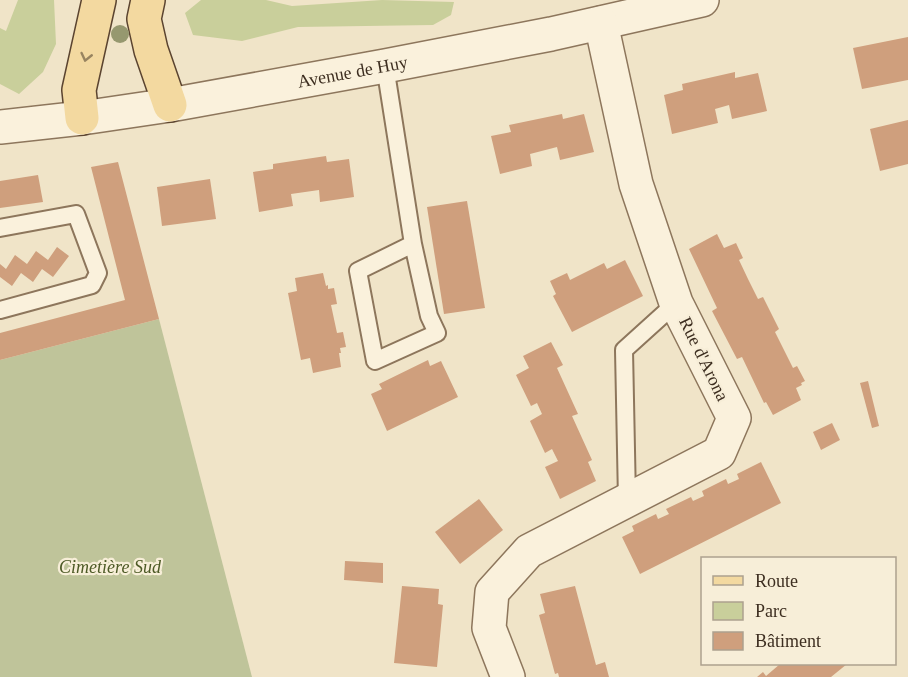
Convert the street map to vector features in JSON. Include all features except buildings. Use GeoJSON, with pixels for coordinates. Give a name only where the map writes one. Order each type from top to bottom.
{"type":"FeatureCollection","features":[{"type":"Feature","properties":{"kind":"main road"},"geometry":{"type":"LineString","coordinates":[[82,118],[79,90],[99,0]]}},
{"type":"Feature","properties":{"kind":"main road"},"geometry":{"type":"LineString","coordinates":[[148,0],[144,19],[151,50],[170,105]]}},
{"type":"Feature","properties":{"kind":"street","name":"Avenue de Huy"},"geometry":{"type":"LineString","coordinates":[[0,127],[170,105],[551,34],[702,0]]}},
{"type":"Feature","properties":{"kind":"street","name":"Rue d'Arona"},"geometry":{"type":"LineString","coordinates":[[508,677],[489,628],[492,592],[530,551],[719,453],[734,418],[676,303],[636,184],[601,22]]}},
{"type":"Feature","properties":{"kind":"lane"},"geometry":{"type":"LineString","coordinates":[[385,66],[413,244],[429,316],[437,333],[375,361],[358,271],[413,244]]}},
{"type":"Feature","properties":{"kind":"lane"},"geometry":{"type":"LineString","coordinates":[[0,228],[76,214],[98,273],[92,285],[0,310]]}},
{"type":"Feature","properties":{"kind":"lane"},"geometry":{"type":"LineString","coordinates":[[627,500],[624,350],[676,303]]}},
{"type":"Feature","properties":{"kind":"green space"},"geometry":{"type":"Polygon","coordinates":[[[18,0],[54,0],[56,44],[43,72],[19,94],[0,84],[0,28],[6,31],[18,0]]]}},
{"type":"Feature","properties":{"kind":"green space"},"geometry":{"type":"Polygon","coordinates":[[[201,0],[266,0],[292,6],[382,0],[454,2],[451,15],[433,25],[298,27],[242,41],[193,35],[185,13],[201,0]]]}},
{"type":"Feature","properties":{"kind":"green space","name":"Cimetière Sud"},"geometry":{"type":"Polygon","coordinates":[[[159,319],[252,677],[0,677],[0,360],[159,319]]]}}]}
